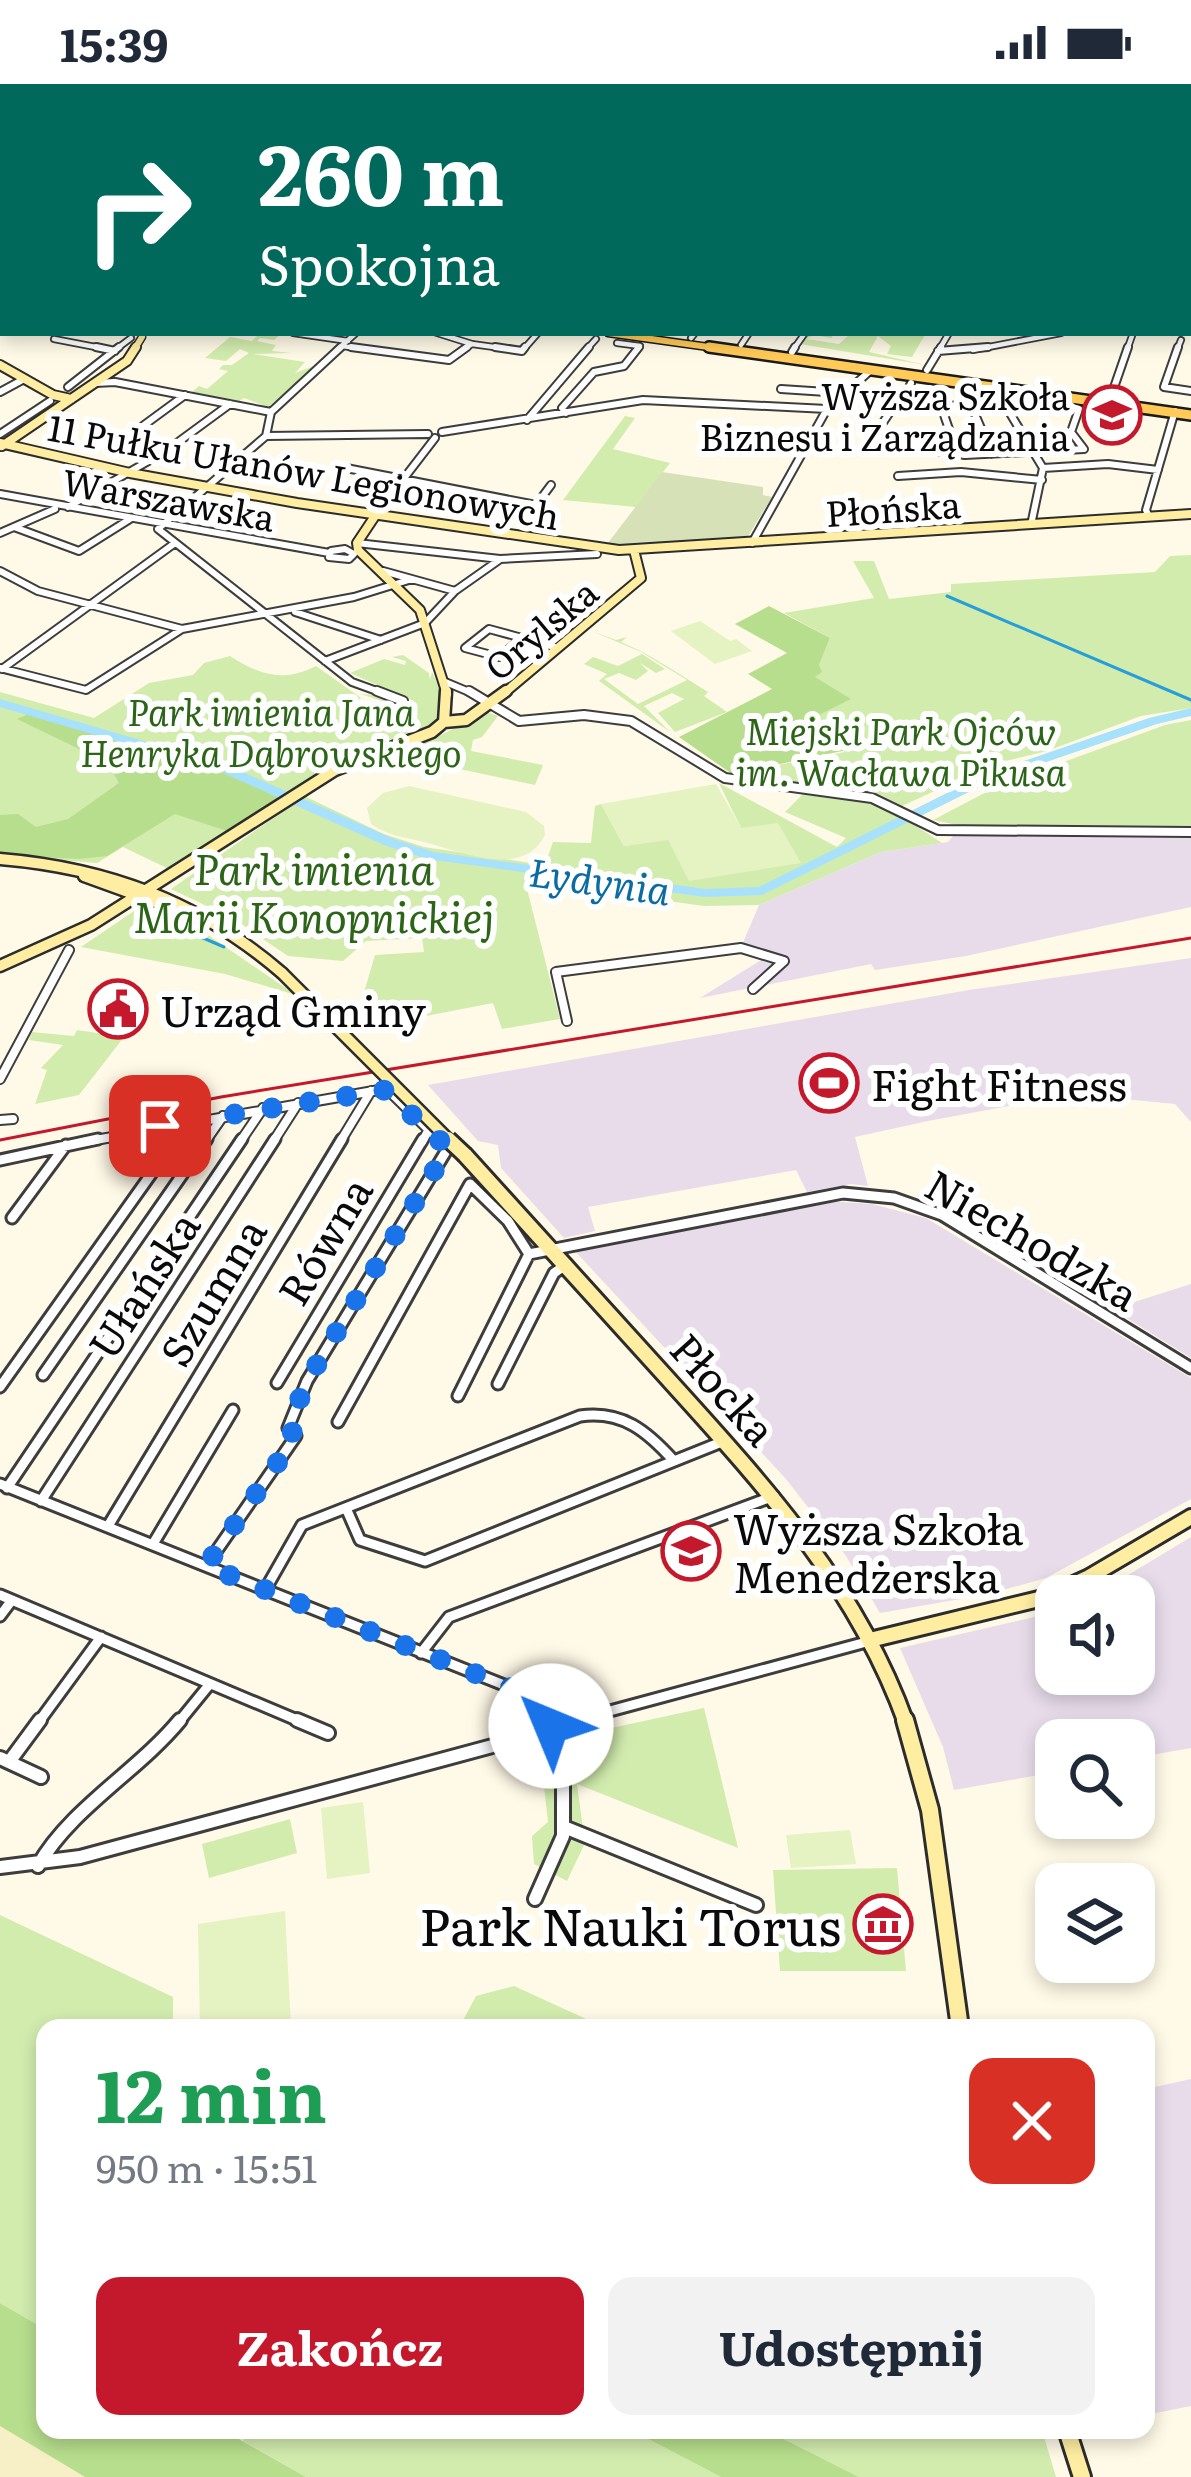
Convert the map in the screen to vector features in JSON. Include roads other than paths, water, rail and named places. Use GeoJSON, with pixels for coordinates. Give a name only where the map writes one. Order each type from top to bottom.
{"type":"FeatureCollection","features":[{"type":"Feature","properties":{"kind":"main road"},"geometry":{"type":"LineString","coordinates":[[636,336],[928,370],[1191,413]]}},
{"type":"Feature","properties":{"kind":"main road"},"geometry":{"type":"LineString","coordinates":[[698,336],[871,370],[1110,398],[1191,413]]}},
{"type":"Feature","properties":{"kind":"street"},"geometry":{"type":"LineString","coordinates":[[1,442],[127,361],[142,336]]}},
{"type":"Feature","properties":{"kind":"street"},"geometry":{"type":"LineString","coordinates":[[1,442],[51,397],[95,381],[142,336]]}},
{"type":"Feature","properties":{"kind":"street"},"geometry":{"type":"LineString","coordinates":[[307,336],[449,360],[472,344]]}},
{"type":"Feature","properties":{"kind":"street"},"geometry":{"type":"LineString","coordinates":[[353,336],[271,412],[266,436],[158,529],[352,682],[403,701]]}},
{"type":"Feature","properties":{"kind":"street"},"geometry":{"type":"LineString","coordinates":[[447,336],[522,351],[535,336]]}},
{"type":"Feature","properties":{"kind":"street"},"geometry":{"type":"LineString","coordinates":[[741,345],[747,336]]}},
{"type":"Feature","properties":{"kind":"street"},"geometry":{"type":"LineString","coordinates":[[792,352],[803,336]]}},
{"type":"Feature","properties":{"kind":"street"},"geometry":{"type":"LineString","coordinates":[[928,370],[947,336]]}},
{"type":"Feature","properties":{"kind":"street"},"geometry":{"type":"LineString","coordinates":[[938,350],[959,353],[1046,336]]}},
{"type":"Feature","properties":{"kind":"street"},"geometry":{"type":"LineString","coordinates":[[1110,398],[1131,336]]}},
{"type":"Feature","properties":{"kind":"street"},"geometry":{"type":"LineString","coordinates":[[70,396],[83,376],[131,338]]}},
{"type":"Feature","properties":{"kind":"street"},"geometry":{"type":"LineString","coordinates":[[527,421],[596,339]]}},
{"type":"Feature","properties":{"kind":"street"},"geometry":{"type":"LineString","coordinates":[[53,340],[115,351]]}},
{"type":"Feature","properties":{"kind":"street"},"geometry":{"type":"LineString","coordinates":[[1181,340],[1164,387],[1191,391]]}},
{"type":"Feature","properties":{"kind":"street"},"geometry":{"type":"LineString","coordinates":[[566,413],[562,408],[594,372],[624,367],[640,346],[617,343]]}},
{"type":"Feature","properties":{"kind":"street"},"geometry":{"type":"LineString","coordinates":[[0,365],[51,397],[70,396],[82,387]]}},
{"type":"Feature","properties":{"kind":"street"},"geometry":{"type":"LineString","coordinates":[[752,543],[827,409],[871,370]]}},
{"type":"Feature","properties":{"kind":"street"},"geometry":{"type":"LineString","coordinates":[[106,375],[115,382]]}},
{"type":"Feature","properties":{"kind":"street"},"geometry":{"type":"LineString","coordinates":[[83,376],[271,412]]}},
{"type":"Feature","properties":{"kind":"street"},"geometry":{"type":"LineString","coordinates":[[0,392],[24,379]]}},
{"type":"Feature","properties":{"kind":"street"},"geometry":{"type":"LineString","coordinates":[[911,383],[904,401],[973,406]]}},
{"type":"Feature","properties":{"kind":"street"},"geometry":{"type":"LineString","coordinates":[[781,389],[844,393]]}},
{"type":"Feature","properties":{"kind":"street"},"geometry":{"type":"LineString","coordinates":[[166,451],[122,442],[184,395]]}},
{"type":"Feature","properties":{"kind":"street"},"geometry":{"type":"LineString","coordinates":[[266,436],[435,434],[643,400],[827,409]]}},
{"type":"Feature","properties":{"kind":"street"},"geometry":{"type":"LineString","coordinates":[[0,533],[66,507],[130,473],[230,404]]}},
{"type":"Feature","properties":{"kind":"street"},"geometry":{"type":"LineString","coordinates":[[941,406],[951,435]]}},
{"type":"Feature","properties":{"kind":"street"},"geometry":{"type":"LineString","coordinates":[[973,406],[992,454]]}},
{"type":"Feature","properties":{"kind":"street"},"geometry":{"type":"LineString","coordinates":[[1005,406],[1043,468],[1031,525]]}},
{"type":"Feature","properties":{"kind":"street"},"geometry":{"type":"LineString","coordinates":[[1005,406],[1077,408],[1071,432],[1084,449],[992,454],[870,442],[890,407],[1005,406]]}},
{"type":"Feature","properties":{"kind":"street"},"geometry":{"type":"LineString","coordinates":[[1149,517],[1146,510],[1174,412]]}},
{"type":"Feature","properties":{"kind":"street"},"geometry":{"type":"LineString","coordinates":[[435,434],[356,543],[361,557],[397,583],[424,623],[450,708],[444,722]]}},
{"type":"Feature","properties":{"kind":"street"},"geometry":{"type":"LineString","coordinates":[[915,449],[923,438],[983,438]]}},
{"type":"Feature","properties":{"kind":"street","name":"11 Pułku Ułanów Legionowych"},"geometry":{"type":"LineString","coordinates":[[1,442],[130,473],[598,551]]}},
{"type":"Feature","properties":{"kind":"street"},"geometry":{"type":"LineString","coordinates":[[1043,468],[1108,464],[1157,474]]}},
{"type":"Feature","properties":{"kind":"street"},"geometry":{"type":"LineString","coordinates":[[341,467],[536,505],[551,484]]}},
{"type":"Feature","properties":{"kind":"street"},"geometry":{"type":"LineString","coordinates":[[898,476],[961,472],[1042,480]]}},
{"type":"Feature","properties":{"kind":"street","name":"Warszawska"},"geometry":{"type":"LineString","coordinates":[[0,494],[128,521],[329,553]]}},
{"type":"Feature","properties":{"kind":"street","name":"Płońska"},"geometry":{"type":"LineString","coordinates":[[356,543],[500,559],[1191,514]]}},
{"type":"Feature","properties":{"kind":"street"},"geometry":{"type":"LineString","coordinates":[[14,527],[79,551],[128,521]]}},
{"type":"Feature","properties":{"kind":"street"},"geometry":{"type":"LineString","coordinates":[[557,556],[566,543]]}},
{"type":"Feature","properties":{"kind":"street"},"geometry":{"type":"LineString","coordinates":[[1,668],[175,544]]}},
{"type":"Feature","properties":{"kind":"street","name":"Orylska"},"geometry":{"type":"LineString","coordinates":[[0,966],[88,931],[344,766],[416,742],[444,722],[466,720],[490,705],[641,578],[634,550]]}},
{"type":"Feature","properties":{"kind":"street"},"geometry":{"type":"LineString","coordinates":[[325,661],[424,623],[455,591],[500,559]]}},
{"type":"Feature","properties":{"kind":"street"},"geometry":{"type":"LineString","coordinates":[[0,571],[38,591],[182,628],[291,610],[412,579]]}},
{"type":"Feature","properties":{"kind":"street"},"geometry":{"type":"LineString","coordinates":[[383,571],[455,591]]}},
{"type":"Feature","properties":{"kind":"street"},"geometry":{"type":"LineString","coordinates":[[291,610],[381,640]]}},
{"type":"Feature","properties":{"kind":"street"},"geometry":{"type":"LineString","coordinates":[[1,668],[73,690],[92,688],[182,628]]}},
{"type":"Feature","properties":{"kind":"street"},"geometry":{"type":"LineString","coordinates":[[523,637],[499,657],[465,648],[489,629],[523,637],[558,648]]}},
{"type":"Feature","properties":{"kind":"street"},"geometry":{"type":"LineString","coordinates":[[443,681],[453,682],[519,722],[584,715],[631,721],[725,778],[872,798],[918,821],[958,832],[1191,832]]}},
{"type":"Feature","properties":{"kind":"street","name":"Płocka"},"geometry":{"type":"LineString","coordinates":[[0,862],[78,874],[146,894],[244,940],[465,1155],[774,1496],[838,1577],[874,1640],[922,1766],[943,1875],[959,2019]]}},
{"type":"Feature","properties":{"kind":"street"},"geometry":{"type":"LineString","coordinates":[[567,1021],[556,972],[741,948],[784,961],[754,989]]}},
{"type":"Feature","properties":{"kind":"street"},"geometry":{"type":"LineString","coordinates":[[0,1079],[69,950]]}},
{"type":"Feature","properties":{"kind":"street"},"geometry":{"type":"LineString","coordinates":[[0,1046],[16,1047]]}},
{"type":"Feature","properties":{"kind":"street"},"geometry":{"type":"LineString","coordinates":[[0,1160],[371,1091],[391,1093],[448,1148],[307,1381],[290,1415],[288,1428],[296,1436],[206,1566]]}},
{"type":"Feature","properties":{"kind":"street","name":"Szumna"},"geometry":{"type":"LineString","coordinates":[[108,1526],[371,1091]]}},
{"type":"Feature","properties":{"kind":"street","name":"Ułańska"},"geometry":{"type":"LineString","coordinates":[[41,1502],[298,1103]]}},
{"type":"Feature","properties":{"kind":"street"},"geometry":{"type":"LineString","coordinates":[[262,1108],[4,1486],[529,1695],[557,1728],[564,1827],[558,1853],[535,1900]]}},
{"type":"Feature","properties":{"kind":"street"},"geometry":{"type":"LineString","coordinates":[[43,1375],[223,1116]]}},
{"type":"Feature","properties":{"kind":"street"},"geometry":{"type":"LineString","coordinates":[[0,1120],[13,1119]]}},
{"type":"Feature","properties":{"kind":"street"},"geometry":{"type":"LineString","coordinates":[[0,1387],[188,1122]]}},
{"type":"Feature","properties":{"kind":"street","name":"Równa"},"geometry":{"type":"LineString","coordinates":[[277,1383],[428,1131]]}},
{"type":"Feature","properties":{"kind":"street"},"geometry":{"type":"LineString","coordinates":[[12,1218],[67,1144]]}},
{"type":"Feature","properties":{"kind":"street"},"geometry":{"type":"LineString","coordinates":[[338,1422],[470,1184],[508,1221],[529,1254],[458,1396]]}},
{"type":"Feature","properties":{"kind":"street","name":"Niechodzka"},"geometry":{"type":"LineString","coordinates":[[529,1254],[829,1195],[894,1198],[942,1215],[1191,1368]]}},
{"type":"Feature","properties":{"kind":"street"},"geometry":{"type":"LineString","coordinates":[[498,1384],[554,1273],[567,1264]]}},
{"type":"Feature","properties":{"kind":"street"},"geometry":{"type":"LineString","coordinates":[[153,1544],[233,1410]]}},
{"type":"Feature","properties":{"kind":"street"},"geometry":{"type":"LineString","coordinates":[[265,1590],[298,1527],[596,1412],[644,1427],[674,1461]]}},
{"type":"Feature","properties":{"kind":"street"},"geometry":{"type":"LineString","coordinates":[[346,1508],[361,1540],[425,1561],[724,1441]]}},
{"type":"Feature","properties":{"kind":"street"},"geometry":{"type":"LineString","coordinates":[[421,1653],[449,1617],[774,1496]]}},
{"type":"Feature","properties":{"kind":"street"},"geometry":{"type":"LineString","coordinates":[[580,1719],[1043,1598],[1089,1577],[1191,1517]]}},
{"type":"Feature","properties":{"kind":"street"},"geometry":{"type":"LineString","coordinates":[[0,1616],[6,1598],[328,1732]]}},
{"type":"Feature","properties":{"kind":"street"},"geometry":{"type":"LineString","coordinates":[[41,1777],[4,1760],[101,1637]]}},
{"type":"Feature","properties":{"kind":"street"},"geometry":{"type":"LineString","coordinates":[[38,1865],[51,1843],[151,1755],[209,1684]]}},
{"type":"Feature","properties":{"kind":"street"},"geometry":{"type":"LineString","coordinates":[[557,1728],[571,1712],[580,1719]]}},
{"type":"Feature","properties":{"kind":"street"},"geometry":{"type":"LineString","coordinates":[[0,1867],[38,1865],[557,1728],[577,1733],[580,1719]]}},
{"type":"Feature","properties":{"kind":"street"},"geometry":{"type":"LineString","coordinates":[[564,1827],[756,1905]]}},
{"type":"Feature","properties":{"kind":"street"},"geometry":{"type":"LineString","coordinates":[[1069,2439],[1082,2477]]}},
{"type":"Feature","properties":{"kind":"waterway"},"geometry":{"type":"LineString","coordinates":[[947,596],[1191,700]]}},
{"type":"Feature","properties":{"kind":"waterway","name":"Łydynia"},"geometry":{"type":"LineString","coordinates":[[0,703],[225,769],[389,842],[432,856],[705,893],[762,891],[987,778],[1191,712]]}},
{"type":"Feature","properties":{"kind":"waterway"},"geometry":{"type":"LineString","coordinates":[[150,915],[224,947]]}},
{"type":"Feature","properties":{"kind":"railway"},"geometry":{"type":"LineString","coordinates":[[0,1140],[221,1097],[1191,938]]}},
{"type":"Feature","properties":{"kind":"place","name":"Wyższa Szkoła Biznesu i Zarządzania"},"geometry":{"type":"Point","coordinates":[1112,415]}},
{"type":"Feature","properties":{"kind":"place","name":"Urząd Gminy"},"geometry":{"type":"Point","coordinates":[118,1009]}},
{"type":"Feature","properties":{"kind":"place","name":"Fight Fitness"},"geometry":{"type":"Point","coordinates":[829,1083]}},
{"type":"Feature","properties":{"kind":"place","name":"Wyższa Szkoła Menedżerska"},"geometry":{"type":"Point","coordinates":[691,1551]}},
{"type":"Feature","properties":{"kind":"place","name":"Park Nauki Torus"},"geometry":{"type":"Point","coordinates":[883,1924]}},
{"type":"Feature","properties":{"kind":"park label","name":"Park imienia Jana Henryka Dąbrowskiego"},"geometry":{"type":"Point","coordinates":[271,730]}},
{"type":"Feature","properties":{"kind":"park label","name":"Miejski Park Ojców im. Wacława Pikusa"},"geometry":{"type":"Point","coordinates":[901,750]}},
{"type":"Feature","properties":{"kind":"park label","name":"Park imienia Marii Konopnickiej"},"geometry":{"type":"Point","coordinates":[314,891]}}]}
